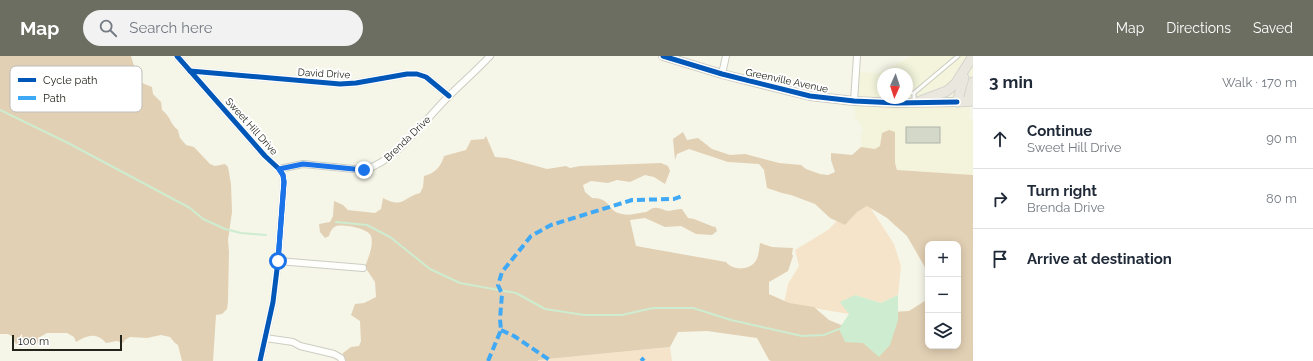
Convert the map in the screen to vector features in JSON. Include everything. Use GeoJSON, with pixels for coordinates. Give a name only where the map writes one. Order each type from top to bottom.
{"type":"FeatureCollection","features":[{"type":"Feature","properties":{"kind":"main road"},"geometry":{"type":"LineString","coordinates":[[957,102],[962,82],[973,56]]}},
{"type":"Feature","properties":{"kind":"main road"},"geometry":{"type":"LineString","coordinates":[[916,102],[947,91],[956,83],[973,56]]}},
{"type":"Feature","properties":{"kind":"main road"},"geometry":{"type":"LineString","coordinates":[[971,101],[973,82]]}},
{"type":"Feature","properties":{"kind":"main road","name":"Greenville Avenue"},"geometry":{"type":"LineString","coordinates":[[957,102],[971,101]]}},
{"type":"Feature","properties":{"kind":"street","name":"Sweet Hill Drive"},"geometry":{"type":"LineString","coordinates":[[177,56],[260,151],[279,169],[283,175],[284,182],[278,261],[271,314],[260,361]]}},
{"type":"Feature","properties":{"kind":"street","name":"Brenda Drive"},"geometry":{"type":"LineString","coordinates":[[279,169],[303,164],[364,170],[374,167],[388,158],[424,124],[449,96],[490,56]]}},
{"type":"Feature","properties":{"kind":"street","name":"Greenville Avenue"},"geometry":{"type":"LineString","coordinates":[[663,56],[722,74],[810,96],[854,101],[877,100]]}},
{"type":"Feature","properties":{"kind":"street"},"geometry":{"type":"LineString","coordinates":[[722,74],[726,56]]}},
{"type":"Feature","properties":{"kind":"street"},"geometry":{"type":"LineString","coordinates":[[854,101],[857,56]]}},
{"type":"Feature","properties":{"kind":"street","name":"David Drive"},"geometry":{"type":"LineString","coordinates":[[190,71],[340,84],[356,83],[407,74],[417,74],[426,77],[449,96]]}},
{"type":"Feature","properties":{"kind":"street","name":"Greenville Avenue"},"geometry":{"type":"LineString","coordinates":[[913,102],[957,102]]}},
{"type":"Feature","properties":{"kind":"street"},"geometry":{"type":"LineString","coordinates":[[278,261],[363,268]]}},
{"type":"Feature","properties":{"kind":"street"},"geometry":{"type":"LineString","coordinates":[[265,338],[293,342],[300,346],[334,354],[341,358],[342,361]]}},
{"type":"Feature","properties":{"kind":"lane"},"geometry":{"type":"LineString","coordinates":[[916,102],[914,93],[958,56]]}},
{"type":"Feature","properties":{"kind":"shaded area"},"geometry":{"type":"Polygon","coordinates":[[[0,56],[131,56],[134,66],[10,66],[10,112],[142,112],[142,83],[152,87],[153,94],[161,102],[162,110],[178,130],[180,138],[186,145],[194,147],[210,164],[215,166],[225,164],[228,167],[231,184],[232,212],[228,240],[228,301],[227,309],[222,314],[216,315],[213,361],[182,361],[178,345],[170,337],[161,335],[147,338],[130,337],[123,343],[117,341],[106,343],[99,337],[95,336],[88,336],[76,342],[74,337],[67,333],[47,333],[40,337],[37,344],[18,345],[15,343],[13,337],[8,334],[0,334],[0,56]]]}},
{"type":"Feature","properties":{"kind":"shaded area"},"geometry":{"type":"Polygon","coordinates":[[[912,56],[973,56],[973,79],[969,118],[973,120],[973,175],[897,170],[882,133],[880,146],[875,149],[861,148],[861,133],[863,129],[858,119],[856,119],[853,100],[857,71],[877,74],[877,104],[913,104],[913,68],[889,68],[912,56]]]}},
{"type":"Feature","properties":{"kind":"shaded area"},"geometry":{"type":"Polygon","coordinates":[[[889,130],[895,132],[895,163],[897,170],[973,175],[973,361],[771,361],[757,338],[707,331],[678,332],[670,347],[538,361],[343,361],[343,353],[351,347],[359,346],[361,341],[360,321],[351,315],[355,304],[364,303],[376,297],[375,282],[365,267],[372,240],[369,233],[365,231],[355,227],[344,226],[336,226],[331,230],[329,236],[325,238],[320,232],[319,224],[330,222],[333,216],[334,201],[343,205],[348,210],[375,213],[381,209],[383,198],[390,201],[399,202],[420,193],[423,187],[424,176],[437,169],[444,156],[466,150],[471,140],[484,139],[486,136],[495,157],[507,158],[547,169],[566,166],[570,168],[580,166],[661,163],[668,166],[670,171],[665,184],[654,177],[645,175],[630,182],[617,180],[608,183],[591,181],[583,185],[585,192],[592,198],[603,200],[613,210],[622,214],[628,215],[646,212],[652,208],[669,211],[682,209],[688,218],[714,227],[715,226],[717,231],[712,235],[696,234],[681,226],[665,227],[645,218],[630,220],[636,246],[726,262],[732,267],[736,268],[748,267],[755,262],[760,243],[772,247],[793,248],[793,256],[788,271],[769,282],[769,294],[789,303],[814,307],[829,320],[846,327],[892,312],[909,311],[925,301],[925,349],[961,349],[961,241],[925,241],[925,267],[907,236],[887,218],[867,206],[857,212],[845,225],[830,218],[815,204],[767,188],[764,170],[759,164],[728,162],[689,149],[677,154],[675,160],[673,139],[683,132],[687,140],[698,138],[712,149],[730,155],[745,154],[779,163],[801,165],[806,169],[828,175],[835,172],[831,160],[831,153],[852,155],[861,147],[875,149],[880,146],[882,133],[889,130]]]}},
{"type":"Feature","properties":{"kind":"shaded area"},"geometry":{"type":"Polygon","coordinates":[[[866,201],[894,244],[901,266],[898,295],[881,303],[855,295],[849,314],[784,303],[788,284],[799,266],[795,250],[828,230],[856,202],[866,201]]]}},
{"type":"Feature","properties":{"kind":"shaded area"},"geometry":{"type":"Polygon","coordinates":[[[855,295],[881,303],[898,295],[898,320],[890,345],[879,357],[863,343],[845,342],[839,329],[849,314],[840,302],[855,295]]]}},
{"type":"Feature","properties":{"kind":"shaded area"},"geometry":{"type":"Polygon","coordinates":[[[670,347],[672,361],[538,361],[538,360],[670,347]]]}},
{"type":"Feature","properties":{"kind":"building"},"geometry":{"type":"Polygon","coordinates":[[[906,127],[940,127],[940,143],[906,143],[906,127]]]}},
{"type":"Feature","properties":{"kind":"waterway"},"geometry":{"type":"LineString","coordinates":[[0,110],[68,143],[190,208],[203,219],[225,229],[241,233],[266,235]]}},
{"type":"Feature","properties":{"kind":"waterway"},"geometry":{"type":"LineString","coordinates":[[336,222],[367,225],[390,237],[430,269],[460,283],[516,293],[545,309],[584,315],[622,315],[653,308],[693,308],[731,320],[802,336],[824,335],[839,329]]}},
{"type":"Feature","properties":{"kind":"marked path"},"geometry":{"type":"LineString","coordinates":[[488,361],[501,330],[500,319],[502,294],[498,285],[502,272],[531,236],[551,225],[632,200],[674,199],[682,196]]}},
{"type":"Feature","properties":{"kind":"marked path"},"geometry":{"type":"LineString","coordinates":[[501,330],[514,336],[551,361]]}},
{"type":"Feature","properties":{"kind":"marked path"},"geometry":{"type":"LineString","coordinates":[[641,361],[644,358]]}},
{"type":"Feature","properties":{"kind":"cycle path"},"geometry":{"type":"LineString","coordinates":[[177,56],[283,175],[284,182],[278,261],[273,302],[260,361]]}},
{"type":"Feature","properties":{"kind":"cycle path"},"geometry":{"type":"LineString","coordinates":[[663,56],[722,74],[810,96],[854,101],[897,103],[957,102]]}},
{"type":"Feature","properties":{"kind":"cycle path"},"geometry":{"type":"LineString","coordinates":[[190,71],[340,84],[356,83],[407,74],[417,74],[426,77],[449,96]]}},
{"type":"Feature","properties":{"kind":"route"},"geometry":{"type":"LineString","coordinates":[[278,261],[284,182],[283,175],[279,169],[303,164],[364,170]]}}]}
